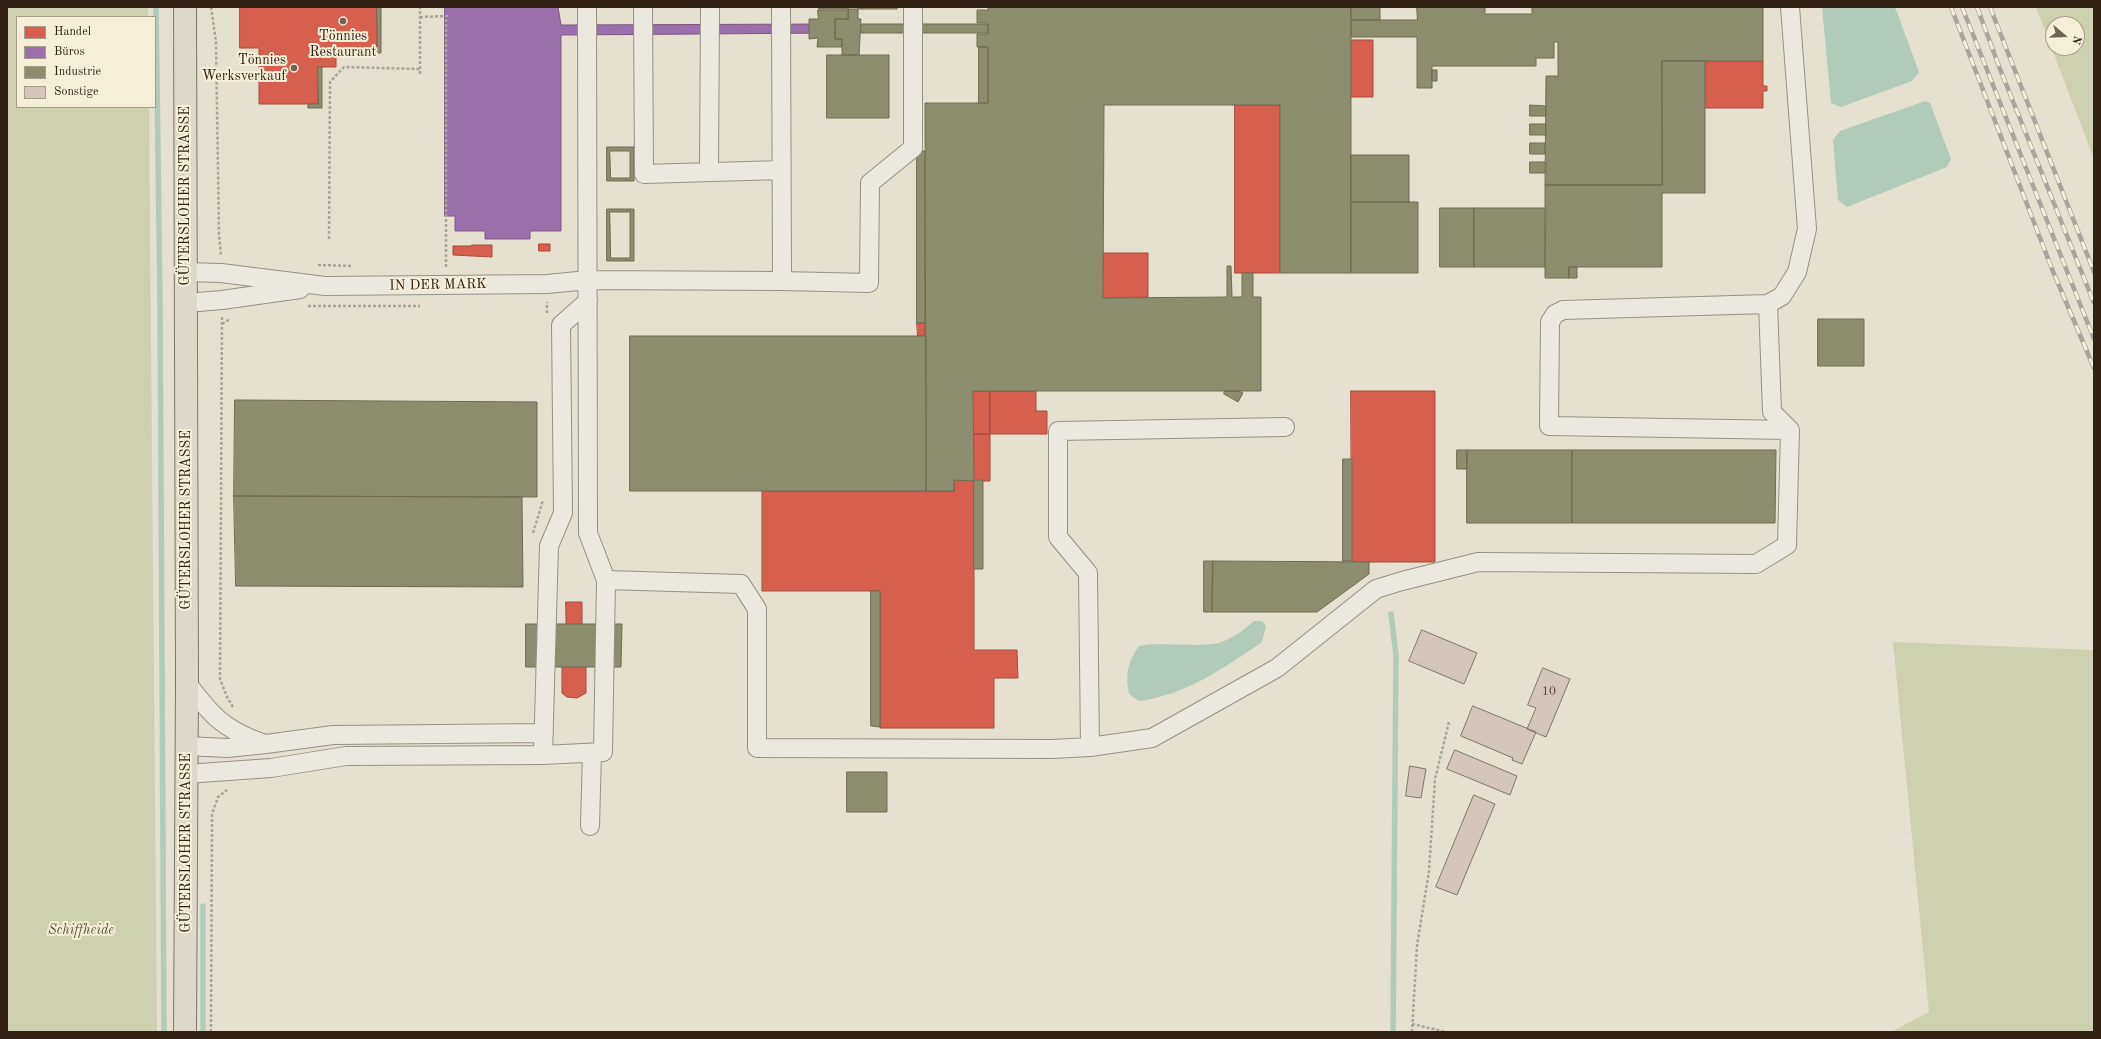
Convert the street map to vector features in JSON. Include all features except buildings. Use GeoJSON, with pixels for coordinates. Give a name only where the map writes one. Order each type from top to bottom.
{"type":"FeatureCollection","features":[{"type":"Feature","properties":{"kind":"main road","name":"GÜTERSLOHER STRASSE"},"geometry":{"type":"LineString","coordinates":[[185,7],[187,682],[185,1032]]}},
{"type":"Feature","properties":{"kind":"street"},"geometry":{"type":"LineString","coordinates":[[587,7],[588,533],[606,580],[597,753],[590,826]]}},
{"type":"Feature","properties":{"kind":"street"},"geometry":{"type":"LineString","coordinates":[[642,7],[644,174],[781,170]]}},
{"type":"Feature","properties":{"kind":"street"},"geometry":{"type":"LineString","coordinates":[[709,172],[710,7]]}},
{"type":"Feature","properties":{"kind":"street"},"geometry":{"type":"LineString","coordinates":[[781,7],[782,281]]}},
{"type":"Feature","properties":{"kind":"street","name":"IN DER MARK"},"geometry":{"type":"LineString","coordinates":[[186,303],[222,300],[325,286],[551,283],[588,280],[869,283],[870,183],[913,148],[913,7]]}},
{"type":"Feature","properties":{"kind":"street"},"geometry":{"type":"LineString","coordinates":[[1790,7],[1807,229],[1797,272],[1782,296],[1768,304],[1563,310],[1555,314],[1550,322],[1549,426],[1790,430]]}},
{"type":"Feature","properties":{"kind":"street","name":"IN DER MARK"},"geometry":{"type":"LineString","coordinates":[[186,272],[221,273],[325,286]]}},
{"type":"Feature","properties":{"kind":"street"},"geometry":{"type":"LineString","coordinates":[[543,755],[549,546],[564,513],[561,325],[588,301]]}},
{"type":"Feature","properties":{"kind":"street"},"geometry":{"type":"LineString","coordinates":[[606,580],[741,584],[757,609],[757,748],[1052,749],[1090,747],[1152,738],[1277,668],[1376,589],[1402,581],[1478,562],[1756,564],[1787,545],[1790,430],[1772,412],[1768,304]]}},
{"type":"Feature","properties":{"kind":"street"},"geometry":{"type":"LineString","coordinates":[[1090,747],[1088,573],[1058,537],[1058,431],[1285,427]]}},
{"type":"Feature","properties":{"kind":"street"},"geometry":{"type":"LineString","coordinates":[[187,682],[204,706],[230,730],[266,744]]}},
{"type":"Feature","properties":{"kind":"street"},"geometry":{"type":"LineString","coordinates":[[186,746],[227,748],[332,734],[544,733]]}},
{"type":"Feature","properties":{"kind":"street"},"geometry":{"type":"LineString","coordinates":[[186,774],[271,768],[346,756],[543,755],[597,753]]}},
{"type":"Feature","properties":{"kind":"path"},"geometry":{"type":"LineString","coordinates":[[211,7],[216,42],[218,235],[222,252],[227,254]]}},
{"type":"Feature","properties":{"kind":"path"},"geometry":{"type":"LineString","coordinates":[[420,7],[420,74]]}},
{"type":"Feature","properties":{"kind":"path"},"geometry":{"type":"LineString","coordinates":[[420,17],[447,16],[446,267],[440,267]]}},
{"type":"Feature","properties":{"kind":"path"},"geometry":{"type":"LineString","coordinates":[[329,239],[330,82],[344,67],[420,69]]}},
{"type":"Feature","properties":{"kind":"path"},"geometry":{"type":"LineString","coordinates":[[315,265],[361,266]]}},
{"type":"Feature","properties":{"kind":"path"},"geometry":{"type":"LineString","coordinates":[[302,306],[420,306]]}},
{"type":"Feature","properties":{"kind":"path"},"geometry":{"type":"LineString","coordinates":[[236,314],[222,324],[220,679],[227,697],[237,712]]}},
{"type":"Feature","properties":{"kind":"path"},"geometry":{"type":"LineString","coordinates":[[1412,1032],[1417,946],[1429,871],[1435,779],[1449,722]]}},
{"type":"Feature","properties":{"kind":"path"},"geometry":{"type":"LineString","coordinates":[[211,1032],[212,814],[218,798],[229,789]]}},
{"type":"Feature","properties":{"kind":"path"},"geometry":{"type":"LineString","coordinates":[[1412,1024],[1446,1032]]}},
{"type":"Feature","properties":{"kind":"green space","name":"Schiffheide"},"geometry":{"type":"Polygon","coordinates":[[[7,7],[148,7],[148,16],[16,16],[16,108],[149,108],[157,1032],[7,1032],[7,7]]]}},
{"type":"Feature","properties":{"kind":"green space"},"geometry":{"type":"Polygon","coordinates":[[[2036,7],[2094,7],[2094,159],[2055,56],[2085,56],[2085,16],[2045,16],[2045,31],[2036,7]]]}},
{"type":"Feature","properties":{"kind":"green space"},"geometry":{"type":"Polygon","coordinates":[[[1893,642],[2094,650],[2094,1032],[1891,1032],[1929,1012],[1893,642]]]}},
{"type":"Feature","properties":{"kind":"shaded area"},"geometry":{"type":"Polygon","coordinates":[[[1822,7],[1895,7],[1919,72],[1912,81],[1841,107],[1831,103],[1822,7]]]}},
{"type":"Feature","properties":{"kind":"shaded area"},"geometry":{"type":"Polygon","coordinates":[[[1925,101],[1930,103],[1951,159],[1947,167],[1847,207],[1838,200],[1833,140],[1840,131],[1925,101]]]}},
{"type":"Feature","properties":{"kind":"shaded area"},"geometry":{"type":"Polygon","coordinates":[[[1254,621],[1262,621],[1266,626],[1262,642],[1219,671],[1189,687],[1156,698],[1139,701],[1129,694],[1127,680],[1128,668],[1132,657],[1139,646],[1158,644],[1195,645],[1219,643],[1241,632],[1254,621]]]}},
{"type":"Feature","properties":{"kind":"waterway"},"geometry":{"type":"LineString","coordinates":[[156,7],[160,300],[164,1032]]}},
{"type":"Feature","properties":{"kind":"waterway"},"geometry":{"type":"LineString","coordinates":[[1391,614],[1396,655],[1393,1032]]}},
{"type":"Feature","properties":{"kind":"waterway"},"geometry":{"type":"LineString","coordinates":[[203,906],[203,1032]]}},
{"type":"Feature","properties":{"kind":"railway"},"geometry":{"type":"LineString","coordinates":[[1951,7],[2052,269],[2094,368]]}},
{"type":"Feature","properties":{"kind":"railway"},"geometry":{"type":"LineString","coordinates":[[1962,7],[2094,339]]}},
{"type":"Feature","properties":{"kind":"railway"},"geometry":{"type":"LineString","coordinates":[[1977,7],[2000,69],[2094,303]]}},
{"type":"Feature","properties":{"kind":"railway"},"geometry":{"type":"LineString","coordinates":[[1990,7],[2094,272]]}},
{"type":"Feature","properties":{"kind":"place","name":"Tönnies Restaurant"},"geometry":{"type":"Point","coordinates":[343,21]}},
{"type":"Feature","properties":{"kind":"place","name":"Tönnies Werksverkauf"},"geometry":{"type":"Point","coordinates":[294,68]}}]}
